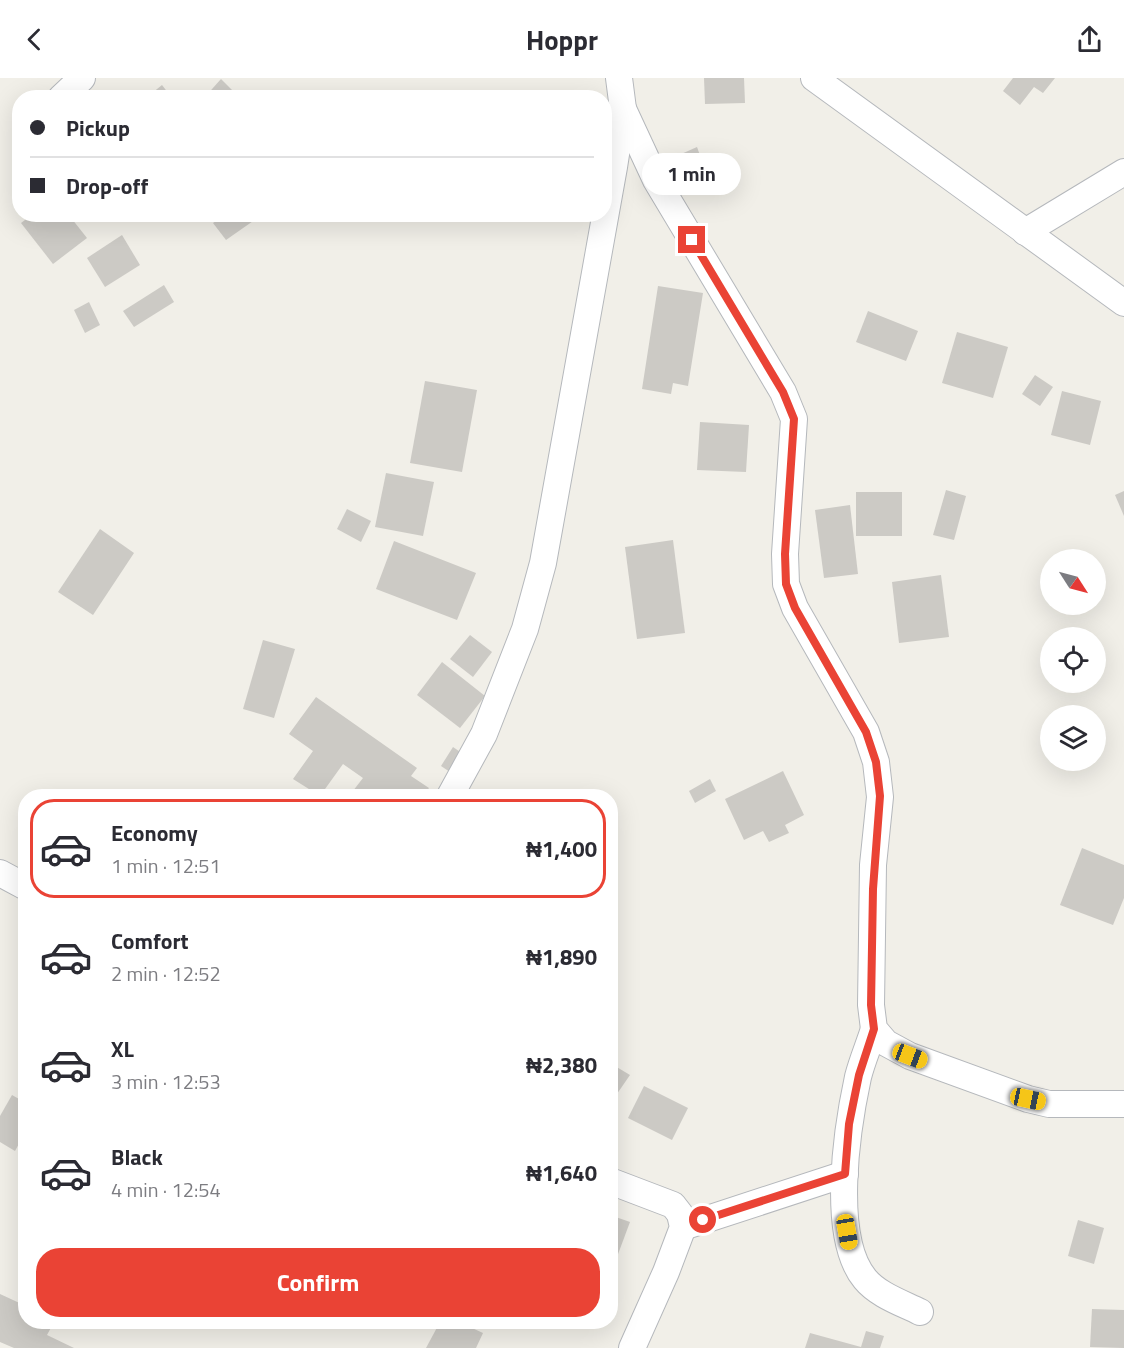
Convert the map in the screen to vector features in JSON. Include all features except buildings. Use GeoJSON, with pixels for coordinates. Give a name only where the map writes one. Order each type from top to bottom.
{"type":"FeatureCollection","features":[{"type":"Feature","properties":{"kind":"street"},"geometry":{"type":"LineString","coordinates":[[69,90],[82,78]]}},
{"type":"Feature","properties":{"kind":"street"},"geometry":{"type":"LineString","coordinates":[[612,166],[622,109],[619,78]]}},
{"type":"Feature","properties":{"kind":"street"},"geometry":{"type":"LineString","coordinates":[[814,78],[1124,303]]}},
{"type":"Feature","properties":{"kind":"street"},"geometry":{"type":"LineString","coordinates":[[622,109],[656,180],[783,392],[794,419],[785,554],[786,584],[795,608],[866,732],[876,762],[880,796],[873,889],[871,1005],[874,1029],[859,1075],[849,1124],[845,1174],[845,1218],[849,1246],[864,1279],[880,1292],[920,1312]]}},
{"type":"Feature","properties":{"kind":"street"},"geometry":{"type":"LineString","coordinates":[[1025,232],[1124,172]]}},
{"type":"Feature","properties":{"kind":"street"},"geometry":{"type":"LineString","coordinates":[[454,789],[484,734],[525,629],[543,563],[602,222]]}},
{"type":"Feature","properties":{"kind":"street"},"geometry":{"type":"LineString","coordinates":[[0,873],[18,883]]}},
{"type":"Feature","properties":{"kind":"street"},"geometry":{"type":"LineString","coordinates":[[874,1029],[886,1043],[910,1056],[1028,1099],[1048,1104],[1124,1104]]}},
{"type":"Feature","properties":{"kind":"street"},"geometry":{"type":"LineString","coordinates":[[682,1227],[845,1174]]}},
{"type":"Feature","properties":{"kind":"street"},"geometry":{"type":"LineString","coordinates":[[618,1184],[673,1205],[680,1214],[682,1227],[669,1264],[632,1348]]}},
{"type":"Feature","properties":{"kind":"route"},"geometry":{"type":"LineString","coordinates":[[692,240],[783,392],[794,419],[785,554],[786,584],[795,608],[866,732],[876,762],[880,796],[873,865],[871,1005],[874,1029],[859,1075],[849,1124],[845,1174],[703,1220]]}}]}
